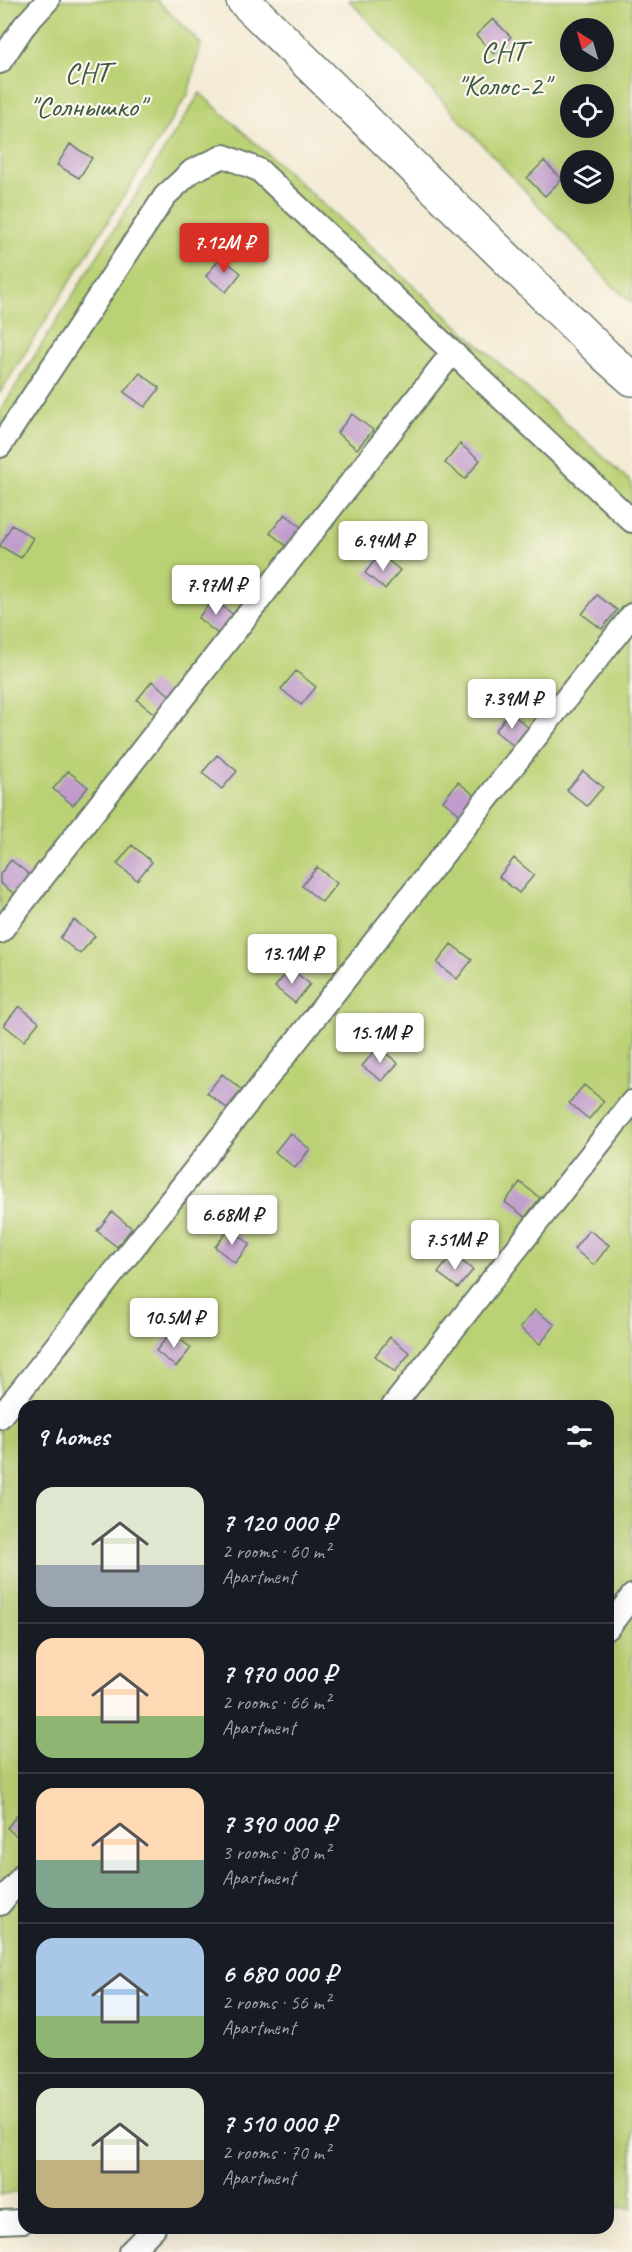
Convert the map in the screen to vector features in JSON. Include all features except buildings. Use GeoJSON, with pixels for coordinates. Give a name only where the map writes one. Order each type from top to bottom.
{"type":"FeatureCollection","features":[{"type":"Feature","properties":{"kind":"street"},"geometry":{"type":"LineString","coordinates":[[243,0],[606,357],[632,379]]}},
{"type":"Feature","properties":{"kind":"lane"},"geometry":{"type":"LineString","coordinates":[[0,62],[24,26],[48,0]]}},
{"type":"Feature","properties":{"kind":"lane"},"geometry":{"type":"LineString","coordinates":[[0,446],[165,196],[192,171],[224,156],[259,170],[632,521]]}},
{"type":"Feature","properties":{"kind":"lane"},"geometry":{"type":"LineString","coordinates":[[0,932],[452,353]]}},
{"type":"Feature","properties":{"kind":"lane"},"geometry":{"type":"LineString","coordinates":[[0,1417],[632,615]]}},
{"type":"Feature","properties":{"kind":"lane"},"geometry":{"type":"LineString","coordinates":[[398,1400],[632,1102]]}},
{"type":"Feature","properties":{"kind":"lane"},"geometry":{"type":"LineString","coordinates":[[614,1620],[632,1596]]}},
{"type":"Feature","properties":{"kind":"lane"},"geometry":{"type":"LineString","coordinates":[[0,1904],[18,1882]]}},
{"type":"Feature","properties":{"kind":"lane"},"geometry":{"type":"LineString","coordinates":[[0,2222],[18,2221]]}},
{"type":"Feature","properties":{"kind":"lane"},"geometry":{"type":"LineString","coordinates":[[130,2252],[148,2234]]}},
{"type":"Feature","properties":{"kind":"green space","name":"СНТ \"Солнышко\""},"geometry":{"type":"Polygon","coordinates":[[[0,0],[157,0],[201,44],[188,94],[0,393],[0,0]]]}},
{"type":"Feature","properties":{"kind":"green space","name":"СНТ \"Колос-2\""},"geometry":{"type":"Polygon","coordinates":[[[349,0],[632,0],[632,303],[611,284],[349,0]]]}},
{"type":"Feature","properties":{"kind":"green space"},"geometry":{"type":"Polygon","coordinates":[[[200,93],[632,483],[632,2208],[614,2207],[614,1400],[18,1400],[18,2191],[0,2195],[0,411],[200,93]]]}}]}
